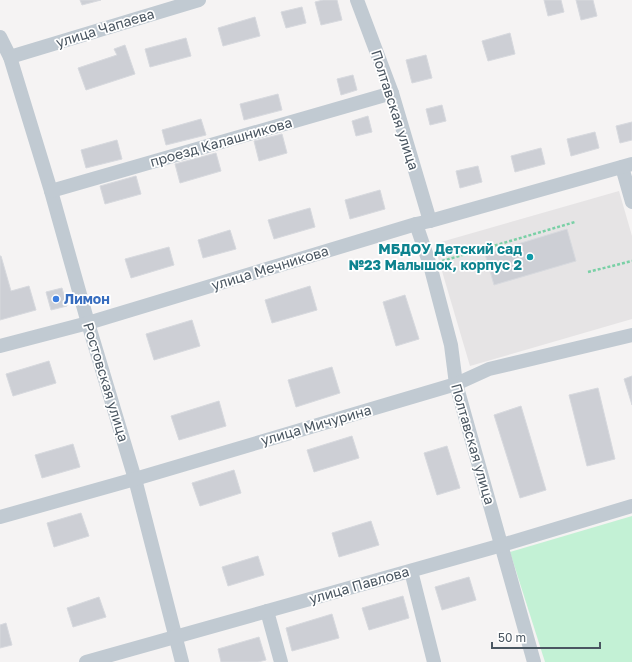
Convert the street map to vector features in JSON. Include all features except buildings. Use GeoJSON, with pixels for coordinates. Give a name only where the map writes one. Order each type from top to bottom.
{"type":"FeatureCollection","features":[{"type":"Feature","properties":{"kind":"street","name":"улица Чапаева"},"geometry":{"type":"LineString","coordinates":[[10,57],[200,0]]}},
{"type":"Feature","properties":{"kind":"street","name":"Полтавская улица"},"geometry":{"type":"LineString","coordinates":[[357,0],[392,93],[423,223],[430,265],[451,345],[456,384],[534,662]]}},
{"type":"Feature","properties":{"kind":"street","name":"Ростовская улица"},"geometry":{"type":"LineString","coordinates":[[0,37],[10,57],[51,191],[88,323],[135,479],[182,662]]}},
{"type":"Feature","properties":{"kind":"street","name":"проезд Калашникова"},"geometry":{"type":"LineString","coordinates":[[51,191],[392,93]]}},
{"type":"Feature","properties":{"kind":"street","name":"улица Мечникова"},"geometry":{"type":"LineString","coordinates":[[0,346],[88,323],[423,223],[627,165]]}},
{"type":"Feature","properties":{"kind":"street"},"geometry":{"type":"LineString","coordinates":[[627,165],[632,202]]}},
{"type":"Feature","properties":{"kind":"street","name":"улица Мичурина"},"geometry":{"type":"LineString","coordinates":[[0,517],[135,479],[456,384],[489,369],[632,335]]}},
{"type":"Feature","properties":{"kind":"street","name":"улица Павлова"},"geometry":{"type":"LineString","coordinates":[[86,662],[502,545],[632,506]]}},
{"type":"Feature","properties":{"kind":"street"},"geometry":{"type":"LineString","coordinates":[[411,571],[434,662]]}},
{"type":"Feature","properties":{"kind":"street"},"geometry":{"type":"LineString","coordinates":[[267,611],[281,662]]}},
{"type":"Feature","properties":{"kind":"path"},"geometry":{"type":"LineString","coordinates":[[430,265],[575,222]]}},
{"type":"Feature","properties":{"kind":"path"},"geometry":{"type":"LineString","coordinates":[[588,272],[632,261]]}},
{"type":"Feature","properties":{"kind":"shaded area"},"geometry":{"type":"Polygon","coordinates":[[[619,191],[632,236],[632,319],[470,366],[434,244],[619,191]]]}},
{"type":"Feature","properties":{"kind":"green space"},"geometry":{"type":"Polygon","coordinates":[[[632,516],[632,662],[545,662],[510,552],[632,516]]]}},
{"type":"Feature","properties":{"kind":"place","name":"МБДОУ Детский сад №23 Малышок, корпус 2"},"geometry":{"type":"Point","coordinates":[530,257]}},
{"type":"Feature","properties":{"kind":"place","name":"Лимон"},"geometry":{"type":"Point","coordinates":[56,299]}}]}
